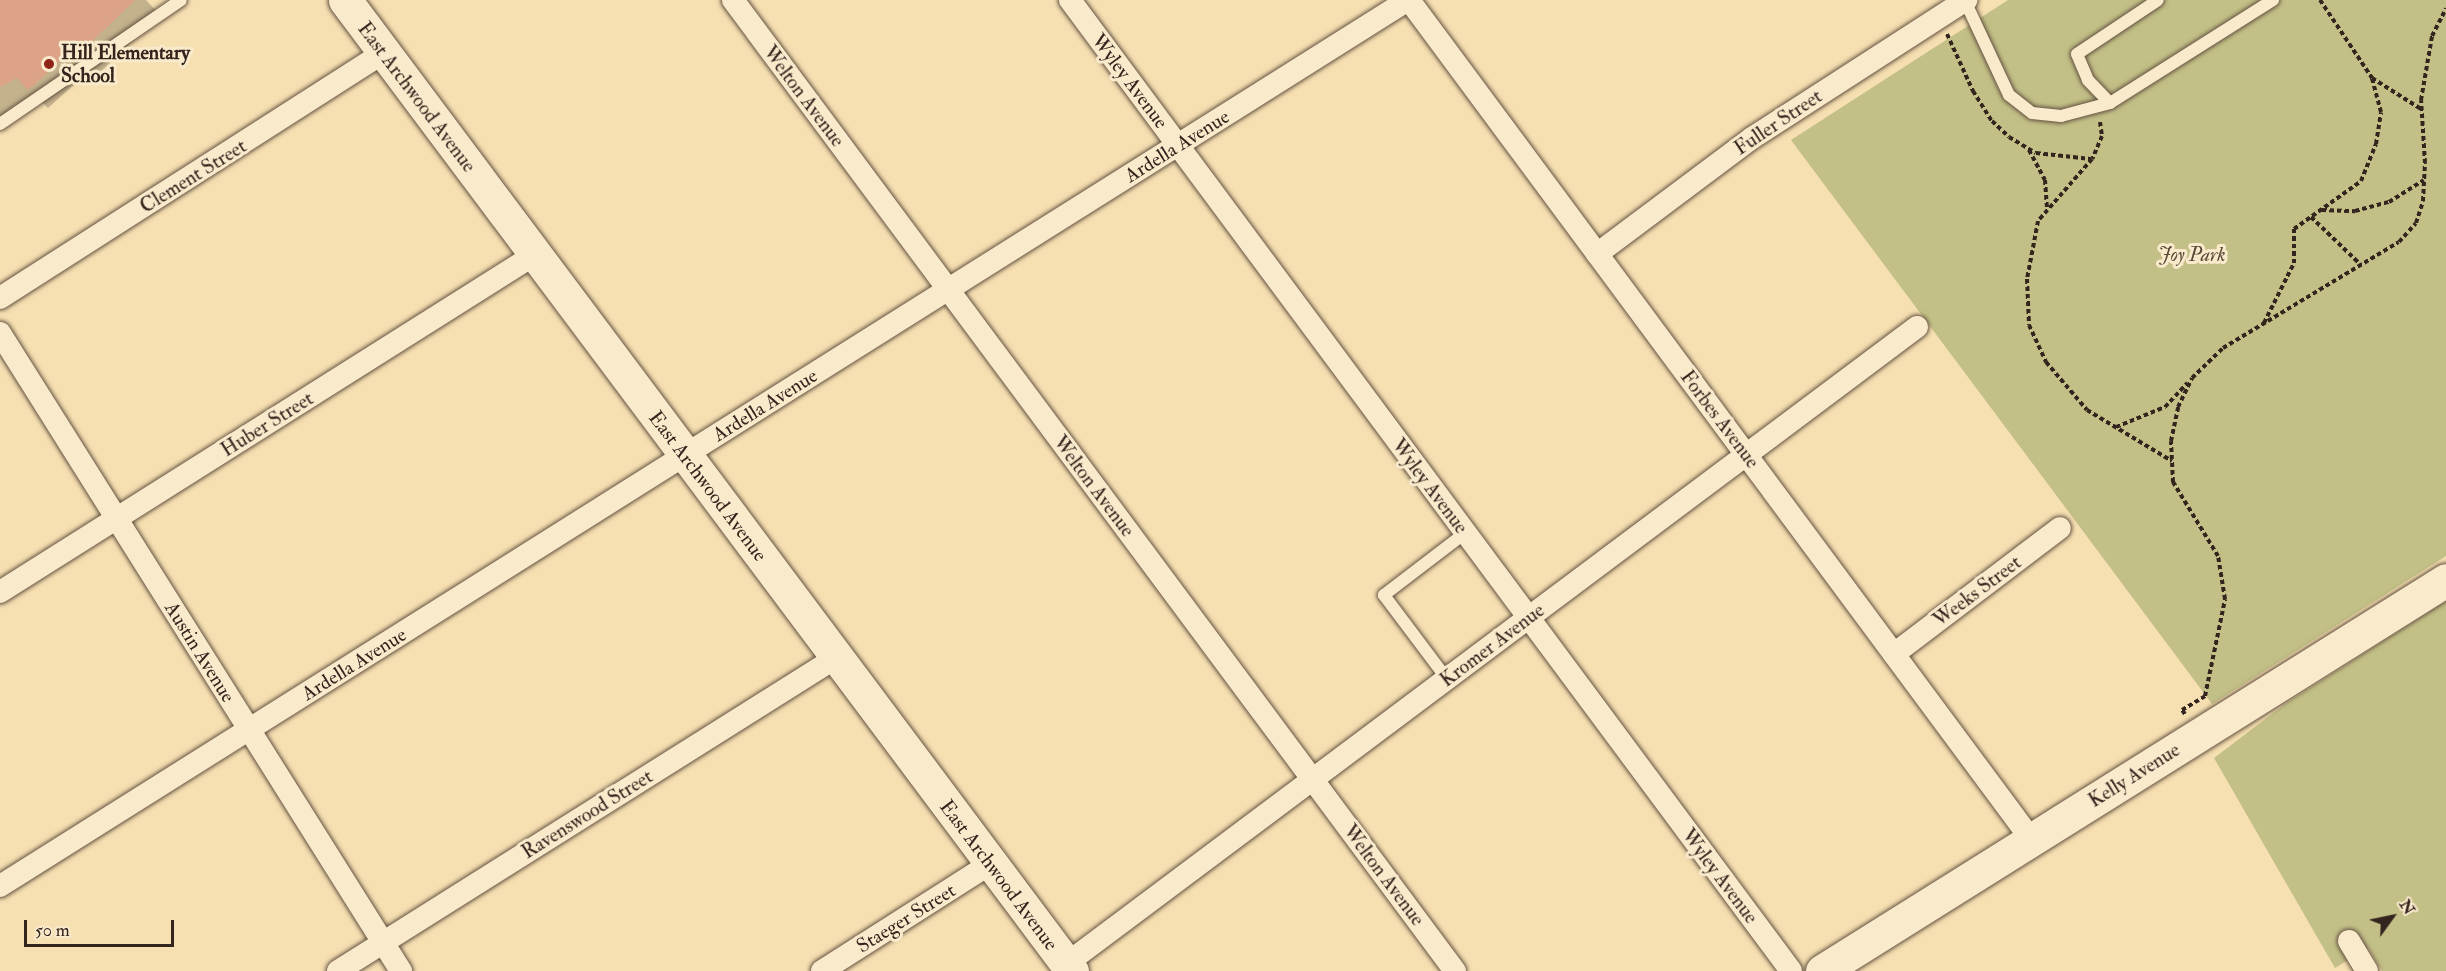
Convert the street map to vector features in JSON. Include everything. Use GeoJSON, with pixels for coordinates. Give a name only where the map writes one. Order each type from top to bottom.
{"type":"FeatureCollection","features":[{"type":"Feature","properties":{"kind":"main road","name":"East Archwood Avenue"},"geometry":{"type":"LineString","coordinates":[[345,0],[684,456],[1069,967]]}},
{"type":"Feature","properties":{"kind":"main road","name":"Kelly Avenue"},"geometry":{"type":"LineString","coordinates":[[1837,967],[2031,839],[2446,580]]}},
{"type":"Feature","properties":{"kind":"street","name":"Welton Avenue"},"geometry":{"type":"LineString","coordinates":[[733,0],[1455,971]]}},
{"type":"Feature","properties":{"kind":"street","name":"Wyley Avenue"},"geometry":{"type":"LineString","coordinates":[[1070,0],[1791,971]]}},
{"type":"Feature","properties":{"kind":"street","name":"Ardella Avenue"},"geometry":{"type":"LineString","coordinates":[[0,886],[1408,0]]}},
{"type":"Feature","properties":{"kind":"street","name":"Forbes Avenue"},"geometry":{"type":"LineString","coordinates":[[1408,0],[2031,839]]}},
{"type":"Feature","properties":{"kind":"street","name":"Fuller Street"},"geometry":{"type":"LineString","coordinates":[[1597,254],[1752,138],[1965,0]]}},
{"type":"Feature","properties":{"kind":"street","name":"Clement Street"},"geometry":{"type":"LineString","coordinates":[[0,298],[384,52]]}},
{"type":"Feature","properties":{"kind":"street","name":"Huber Street"},"geometry":{"type":"LineString","coordinates":[[0,592],[534,255]]}},
{"type":"Feature","properties":{"kind":"street","name":"Kromer Avenue"},"geometry":{"type":"LineString","coordinates":[[1069,967],[1313,779],[1917,327]]}},
{"type":"Feature","properties":{"kind":"street","name":"Austin Avenue"},"geometry":{"type":"LineString","coordinates":[[0,333],[401,971]]}},
{"type":"Feature","properties":{"kind":"street","name":"Weeks Street"},"geometry":{"type":"LineString","coordinates":[[1894,654],[2060,528]]}},
{"type":"Feature","properties":{"kind":"street","name":"Ravenswood Street"},"geometry":{"type":"LineString","coordinates":[[338,971],[837,657]]}},
{"type":"Feature","properties":{"kind":"street","name":"Staeger Street"},"geometry":{"type":"LineString","coordinates":[[822,971],[990,864]]}},
{"type":"Feature","properties":{"kind":"street"},"geometry":{"type":"LineString","coordinates":[[2349,941],[2367,971]]}},
{"type":"Feature","properties":{"kind":"lane"},"geometry":{"type":"LineString","coordinates":[[0,124],[181,0]]}},
{"type":"Feature","properties":{"kind":"lane"},"geometry":{"type":"LineString","coordinates":[[1965,0],[2008,95],[2032,113],[2061,116],[2105,104],[2273,0]]}},
{"type":"Feature","properties":{"kind":"lane"},"geometry":{"type":"LineString","coordinates":[[2105,104],[2088,80],[2077,54],[2158,0]]}},
{"type":"Feature","properties":{"kind":"lane"},"geometry":{"type":"LineString","coordinates":[[1447,679],[1384,595],[1465,533]]}},
{"type":"Feature","properties":{"kind":"path"},"geometry":{"type":"LineString","coordinates":[[2264,324],[2294,262],[2294,229],[2361,181],[2372,153],[2381,112],[2372,78],[2320,0]]}},
{"type":"Feature","properties":{"kind":"path"},"geometry":{"type":"LineString","coordinates":[[2115,427],[2165,407],[2223,348],[2399,242],[2416,223],[2424,180],[2421,109],[2432,36],[2446,9]]}},
{"type":"Feature","properties":{"kind":"path"},"geometry":{"type":"LineString","coordinates":[[2372,78],[2421,109]]}},
{"type":"Feature","properties":{"kind":"path"},"geometry":{"type":"LineString","coordinates":[[2105,104],[2102,136],[2092,159],[2038,221],[2030,255],[2029,325],[2046,362],[2087,410],[2172,461]]}},
{"type":"Feature","properties":{"kind":"path"},"geometry":{"type":"LineString","coordinates":[[2029,149],[2045,180],[2047,209]]}},
{"type":"Feature","properties":{"kind":"path"},"geometry":{"type":"LineString","coordinates":[[2320,210],[2355,211],[2389,202],[2424,180]]}},
{"type":"Feature","properties":{"kind":"path"},"geometry":{"type":"LineString","coordinates":[[2311,217],[2361,265]]}},
{"type":"Feature","properties":{"kind":"path"},"geometry":{"type":"LineString","coordinates":[[2192,378],[2178,406],[2170,441],[2173,482],[2218,556],[2225,599],[2205,696],[2182,710],[2199,734]]}},
{"type":"Feature","properties":{"kind":"green space","name":"Joy Park"},"geometry":{"type":"Polygon","coordinates":[[[2008,0],[2446,0],[2446,556],[2212,704],[1791,140],[2008,0]]]}},
{"type":"Feature","properties":{"kind":"green space"},"geometry":{"type":"Polygon","coordinates":[[[2446,601],[2446,971],[2382,971],[2368,948],[2335,968],[2214,758],[2285,704],[2446,601]]]}},
{"type":"Feature","properties":{"kind":"building"},"geometry":{"type":"Polygon","coordinates":[[[0,0],[135,0],[71,62],[66,56],[28,90],[17,78],[0,87],[0,0]]]}},
{"type":"Feature","properties":{"kind":"place","name":"Hill Elementary School"},"geometry":{"type":"Point","coordinates":[49,64]}}]}
